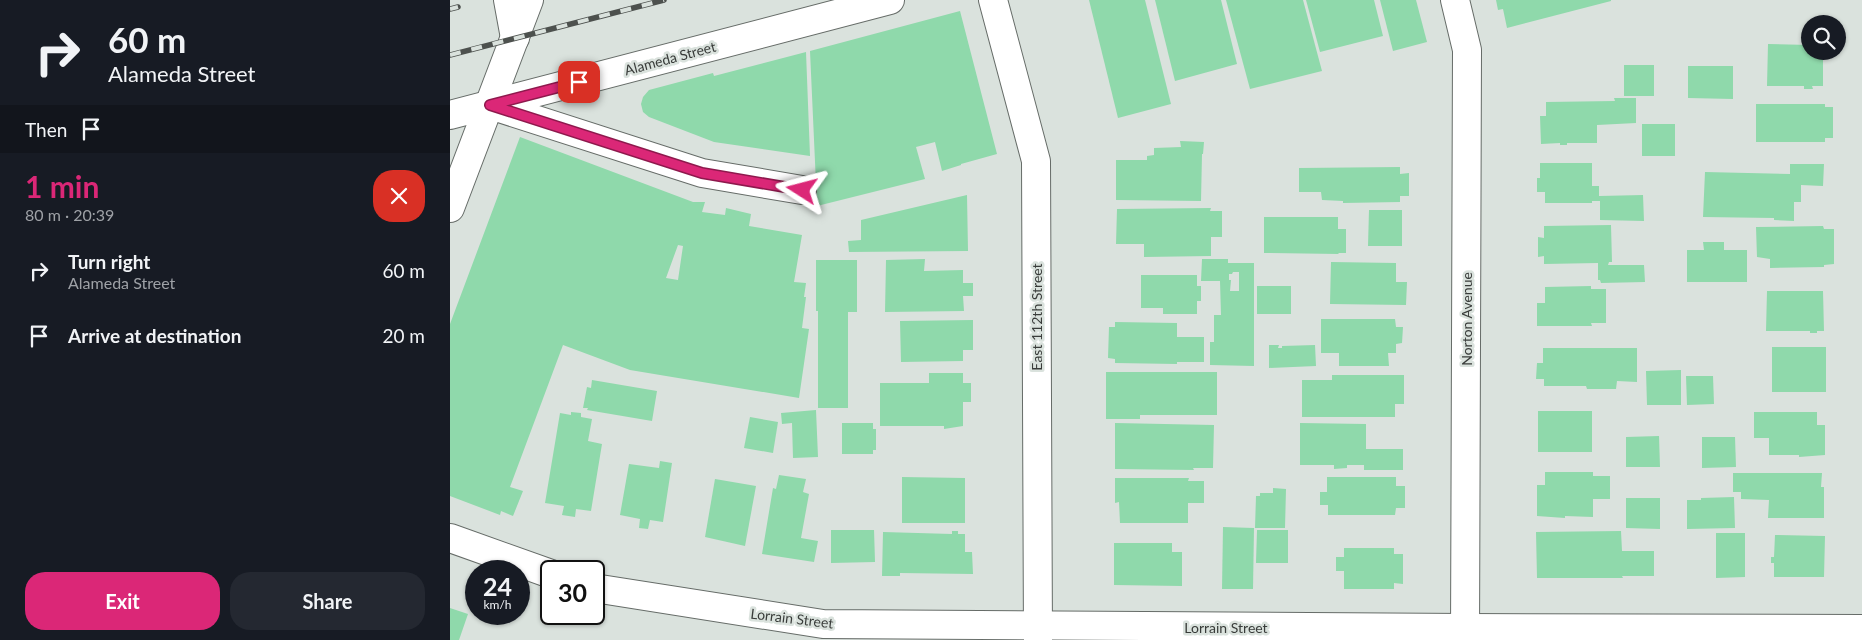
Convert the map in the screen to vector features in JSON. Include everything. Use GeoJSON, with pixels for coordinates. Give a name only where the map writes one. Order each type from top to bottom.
{"type":"FeatureCollection","features":[{"type":"Feature","properties":{"kind":"street","name":"Alameda Street"},"geometry":{"type":"LineString","coordinates":[[450,115],[890,0]]}},
{"type":"Feature","properties":{"kind":"street","name":"East 112th Street"},"geometry":{"type":"LineString","coordinates":[[993,0],[1036,161],[1038,633]]}},
{"type":"Feature","properties":{"kind":"street","name":"Norton Avenue"},"geometry":{"type":"LineString","coordinates":[[1455,0],[1467,50],[1465,634]]}},
{"type":"Feature","properties":{"kind":"street"},"geometry":{"type":"LineString","coordinates":[[450,208],[490,105],[516,13]]}},
{"type":"Feature","properties":{"kind":"street"},"geometry":{"type":"LineString","coordinates":[[490,105],[702,173],[802,190]]}},
{"type":"Feature","properties":{"kind":"street"},"geometry":{"type":"LineString","coordinates":[[450,538],[540,570]]}},
{"type":"Feature","properties":{"kind":"street","name":"Lorrain Street"},"geometry":{"type":"LineString","coordinates":[[605,590],[823,624],[1038,633],[1465,634],[1862,629]]}},
{"type":"Feature","properties":{"kind":"building"},"geometry":{"type":"Polygon","coordinates":[[[1089,0],[1145,0],[1171,104],[1118,118],[1089,0]]]}},
{"type":"Feature","properties":{"kind":"building"},"geometry":{"type":"Polygon","coordinates":[[[1155,0],[1221,0],[1237,64],[1175,81],[1155,0]]]}},
{"type":"Feature","properties":{"kind":"building"},"geometry":{"type":"Polygon","coordinates":[[[1226,0],[1303,0],[1322,71],[1250,89],[1226,0]]]}},
{"type":"Feature","properties":{"kind":"building"},"geometry":{"type":"Polygon","coordinates":[[[1306,0],[1374,0],[1383,36],[1320,52],[1306,0]]]}},
{"type":"Feature","properties":{"kind":"building"},"geometry":{"type":"Polygon","coordinates":[[[1380,0],[1416,0],[1427,42],[1393,51],[1380,0]]]}},
{"type":"Feature","properties":{"kind":"building"},"geometry":{"type":"Polygon","coordinates":[[[1496,0],[1611,1],[1507,28],[1503,9],[1498,10],[1496,0]]]}},
{"type":"Feature","properties":{"kind":"building"},"geometry":{"type":"Polygon","coordinates":[[[960,11],[997,154],[942,171],[935,142],[916,147],[925,179],[817,206],[810,51],[960,11]]]}},
{"type":"Feature","properties":{"kind":"building"},"geometry":{"type":"Polygon","coordinates":[[[1768,44],[1801,45],[1801,60],[1823,60],[1823,86],[1812,86],[1813,89],[1804,89],[1804,86],[1767,86],[1768,44]]]}},
{"type":"Feature","properties":{"kind":"building"},"geometry":{"type":"Polygon","coordinates":[[[806,52],[810,156],[714,142],[649,117],[643,112],[641,104],[643,97],[649,90],[713,73],[714,76],[806,52]]]}},
{"type":"Feature","properties":{"kind":"building"},"geometry":{"type":"Polygon","coordinates":[[[1624,65],[1654,65],[1654,96],[1624,96],[1624,65]]]}},
{"type":"Feature","properties":{"kind":"building"},"geometry":{"type":"Polygon","coordinates":[[[1688,66],[1733,66],[1733,99],[1688,98],[1688,66]]]}},
{"type":"Feature","properties":{"kind":"building"},"geometry":{"type":"Polygon","coordinates":[[[1614,98],[1636,98],[1636,123],[1597,125],[1597,143],[1541,144],[1540,116],[1546,116],[1546,102],[1615,101],[1614,98]]]}},
{"type":"Feature","properties":{"kind":"building"},"geometry":{"type":"Polygon","coordinates":[[[1756,104],[1825,104],[1825,107],[1833,107],[1833,138],[1825,138],[1825,142],[1756,142],[1756,104]]]}},
{"type":"Feature","properties":{"kind":"building"},"geometry":{"type":"Polygon","coordinates":[[[1642,124],[1675,124],[1675,156],[1642,156],[1642,124]]]}},
{"type":"Feature","properties":{"kind":"building"},"geometry":{"type":"Polygon","coordinates":[[[520,137],[693,202],[705,202],[702,212],[725,215],[726,208],[751,214],[749,226],[802,235],[794,282],[806,283],[802,328],[809,329],[799,398],[630,370],[563,345],[510,487],[523,491],[513,516],[501,511],[500,515],[450,496],[450,324],[520,137]],[[678,245],[666,278],[678,280],[683,246],[678,245]]]}},
{"type":"Feature","properties":{"kind":"building"},"geometry":{"type":"Polygon","coordinates":[[[1180,141],[1204,142],[1201,201],[1116,200],[1116,160],[1147,160],[1147,156],[1154,155],[1154,148],[1181,147],[1180,141]]]}},
{"type":"Feature","properties":{"kind":"building"},"geometry":{"type":"Polygon","coordinates":[[[1540,163],[1592,163],[1592,186],[1599,186],[1599,196],[1643,195],[1644,221],[1600,220],[1600,201],[1592,201],[1592,203],[1545,203],[1545,192],[1537,192],[1537,178],[1540,178],[1540,163]]]}},
{"type":"Feature","properties":{"kind":"building"},"geometry":{"type":"Polygon","coordinates":[[[1790,164],[1824,164],[1823,186],[1801,185],[1801,202],[1794,202],[1794,221],[1774,220],[1774,218],[1703,217],[1705,172],[1790,174],[1790,164]]]}},
{"type":"Feature","properties":{"kind":"building"},"geometry":{"type":"Polygon","coordinates":[[[1400,167],[1400,174],[1409,173],[1409,196],[1400,196],[1400,202],[1343,203],[1343,201],[1322,200],[1321,192],[1299,192],[1299,168],[1400,167]]]}},
{"type":"Feature","properties":{"kind":"building"},"geometry":{"type":"Polygon","coordinates":[[[967,195],[968,251],[849,252],[848,241],[861,240],[861,220],[967,195]]]}},
{"type":"Feature","properties":{"kind":"building"},"geometry":{"type":"Polygon","coordinates":[[[1211,208],[1210,211],[1222,211],[1222,237],[1211,237],[1211,256],[1144,257],[1144,244],[1116,244],[1117,209],[1211,208]]]}},
{"type":"Feature","properties":{"kind":"building"},"geometry":{"type":"Polygon","coordinates":[[[1369,210],[1402,210],[1402,246],[1368,246],[1369,210]]]}},
{"type":"Feature","properties":{"kind":"building"},"geometry":{"type":"Polygon","coordinates":[[[1264,217],[1338,217],[1338,229],[1346,229],[1346,253],[1264,253],[1264,217]]]}},
{"type":"Feature","properties":{"kind":"building"},"geometry":{"type":"Polygon","coordinates":[[[1611,225],[1612,262],[1609,262],[1608,265],[1644,265],[1645,282],[1601,283],[1598,280],[1598,263],[1544,264],[1544,256],[1538,257],[1538,237],[1544,238],[1544,226],[1611,225]]]}},
{"type":"Feature","properties":{"kind":"building"},"geometry":{"type":"Polygon","coordinates":[[[1823,226],[1824,229],[1834,229],[1834,264],[1824,265],[1824,267],[1770,268],[1770,259],[1757,257],[1756,227],[1823,226]]]}},
{"type":"Feature","properties":{"kind":"building"},"geometry":{"type":"Polygon","coordinates":[[[1703,242],[1724,242],[1724,250],[1747,250],[1747,282],[1687,282],[1687,250],[1704,250],[1703,242]]]}},
{"type":"Feature","properties":{"kind":"building"},"geometry":{"type":"Polygon","coordinates":[[[925,259],[924,271],[963,270],[963,283],[973,283],[973,296],[963,296],[964,311],[885,312],[886,260],[925,259]]]}},
{"type":"Feature","properties":{"kind":"building"},"geometry":{"type":"Polygon","coordinates":[[[1202,259],[1228,259],[1228,263],[1254,263],[1254,366],[1210,365],[1210,342],[1214,342],[1214,315],[1221,315],[1220,281],[1201,281],[1202,259]],[[1239,272],[1229,274],[1229,280],[1231,280],[1230,291],[1239,291],[1239,272]]]}},
{"type":"Feature","properties":{"kind":"building"},"geometry":{"type":"Polygon","coordinates":[[[816,260],[857,260],[857,312],[848,312],[848,408],[818,408],[816,260]]]}},
{"type":"Feature","properties":{"kind":"building"},"geometry":{"type":"Polygon","coordinates":[[[1331,262],[1396,263],[1396,282],[1407,282],[1406,305],[1330,304],[1331,262]]]}},
{"type":"Feature","properties":{"kind":"building"},"geometry":{"type":"Polygon","coordinates":[[[1141,275],[1197,275],[1197,286],[1201,286],[1201,301],[1197,301],[1197,314],[1163,314],[1163,308],[1141,308],[1141,275]]]}},
{"type":"Feature","properties":{"kind":"building"},"geometry":{"type":"Polygon","coordinates":[[[1257,286],[1291,286],[1291,314],[1257,314],[1257,286]]]}},
{"type":"Feature","properties":{"kind":"building"},"geometry":{"type":"Polygon","coordinates":[[[1591,286],[1591,289],[1606,289],[1606,323],[1591,323],[1592,326],[1537,326],[1537,303],[1545,303],[1545,287],[1591,286]]]}},
{"type":"Feature","properties":{"kind":"building"},"geometry":{"type":"Polygon","coordinates":[[[1767,291],[1823,291],[1824,331],[1810,333],[1810,331],[1766,331],[1767,291]]]}},
{"type":"Feature","properties":{"kind":"building"},"geometry":{"type":"Polygon","coordinates":[[[1321,319],[1395,319],[1396,327],[1403,327],[1402,343],[1396,344],[1396,353],[1388,353],[1389,366],[1339,366],[1339,353],[1321,353],[1321,319]]]}},
{"type":"Feature","properties":{"kind":"building"},"geometry":{"type":"Polygon","coordinates":[[[973,320],[973,350],[963,350],[963,361],[901,362],[900,321],[973,320]]]}},
{"type":"Feature","properties":{"kind":"building"},"geometry":{"type":"Polygon","coordinates":[[[1115,322],[1177,323],[1177,337],[1204,337],[1204,362],[1177,362],[1177,364],[1115,363],[1115,359],[1108,358],[1109,327],[1115,327],[1115,322]]]}},
{"type":"Feature","properties":{"kind":"building"},"geometry":{"type":"Polygon","coordinates":[[[1269,345],[1279,345],[1278,348],[1282,348],[1282,346],[1315,345],[1316,366],[1269,368],[1269,345]]]}},
{"type":"Feature","properties":{"kind":"building"},"geometry":{"type":"Polygon","coordinates":[[[1772,347],[1826,347],[1826,392],[1772,392],[1772,347]]]}},
{"type":"Feature","properties":{"kind":"building"},"geometry":{"type":"Polygon","coordinates":[[[1543,348],[1637,348],[1637,382],[1617,381],[1616,389],[1587,389],[1586,386],[1544,386],[1544,379],[1536,379],[1537,363],[1543,363],[1543,348]]]}},
{"type":"Feature","properties":{"kind":"building"},"geometry":{"type":"Polygon","coordinates":[[[1681,370],[1681,405],[1647,405],[1646,371],[1681,370]]]}},
{"type":"Feature","properties":{"kind":"building"},"geometry":{"type":"Polygon","coordinates":[[[1106,372],[1217,372],[1217,415],[1140,415],[1140,419],[1106,419],[1106,372]]]}},
{"type":"Feature","properties":{"kind":"building"},"geometry":{"type":"Polygon","coordinates":[[[929,373],[963,373],[963,383],[971,383],[971,402],[963,402],[963,426],[944,429],[944,426],[880,426],[880,383],[929,383],[929,373]]]}},
{"type":"Feature","properties":{"kind":"building"},"geometry":{"type":"Polygon","coordinates":[[[1332,375],[1404,375],[1404,404],[1395,404],[1395,417],[1302,417],[1302,380],[1332,380],[1332,375]]]}},
{"type":"Feature","properties":{"kind":"building"},"geometry":{"type":"Polygon","coordinates":[[[1686,376],[1713,376],[1714,404],[1687,405],[1686,376]]]}},
{"type":"Feature","properties":{"kind":"building"},"geometry":{"type":"Polygon","coordinates":[[[592,380],[657,391],[652,421],[583,408],[587,387],[591,388],[592,380]]]}},
{"type":"Feature","properties":{"kind":"building"},"geometry":{"type":"Polygon","coordinates":[[[816,410],[818,457],[793,458],[792,423],[782,424],[781,413],[816,410]]]}},
{"type":"Feature","properties":{"kind":"building"},"geometry":{"type":"Polygon","coordinates":[[[1538,411],[1592,411],[1592,452],[1538,452],[1538,411]]]}},
{"type":"Feature","properties":{"kind":"building"},"geometry":{"type":"Polygon","coordinates":[[[571,412],[581,413],[581,417],[592,419],[588,441],[602,444],[591,511],[576,509],[575,517],[562,515],[564,506],[545,503],[560,413],[571,415],[571,412]]]}},
{"type":"Feature","properties":{"kind":"building"},"geometry":{"type":"Polygon","coordinates":[[[1754,412],[1817,412],[1817,425],[1825,425],[1825,455],[1799,457],[1799,455],[1769,455],[1769,438],[1754,438],[1754,412]]]}},
{"type":"Feature","properties":{"kind":"building"},"geometry":{"type":"Polygon","coordinates":[[[750,417],[778,422],[773,453],[744,448],[750,417]]]}},
{"type":"Feature","properties":{"kind":"building"},"geometry":{"type":"Polygon","coordinates":[[[842,423],[873,423],[873,429],[876,429],[876,450],[873,450],[873,454],[842,454],[842,423]]]}},
{"type":"Feature","properties":{"kind":"building"},"geometry":{"type":"Polygon","coordinates":[[[1115,423],[1214,425],[1213,468],[1193,468],[1194,470],[1115,469],[1115,423]]]}},
{"type":"Feature","properties":{"kind":"building"},"geometry":{"type":"Polygon","coordinates":[[[1300,423],[1366,424],[1366,449],[1403,449],[1403,470],[1364,470],[1364,465],[1347,465],[1347,468],[1334,469],[1334,465],[1300,465],[1300,423]]]}},
{"type":"Feature","properties":{"kind":"building"},"geometry":{"type":"Polygon","coordinates":[[[1659,436],[1660,467],[1626,467],[1626,437],[1659,436]]]}},
{"type":"Feature","properties":{"kind":"building"},"geometry":{"type":"Polygon","coordinates":[[[1702,437],[1735,437],[1736,467],[1702,468],[1702,437]]]}},
{"type":"Feature","properties":{"kind":"building"},"geometry":{"type":"Polygon","coordinates":[[[660,461],[672,463],[663,522],[650,520],[648,529],[639,528],[640,519],[620,515],[629,464],[659,468],[660,461]]]}},
{"type":"Feature","properties":{"kind":"building"},"geometry":{"type":"Polygon","coordinates":[[[1545,472],[1593,472],[1593,476],[1610,476],[1610,499],[1593,499],[1593,517],[1537,516],[1537,485],[1545,485],[1545,472]]]}},
{"type":"Feature","properties":{"kind":"building"},"geometry":{"type":"Polygon","coordinates":[[[1733,473],[1822,473],[1821,487],[1824,487],[1824,518],[1768,518],[1769,500],[1741,499],[1741,492],[1733,492],[1733,473]]]}},
{"type":"Feature","properties":{"kind":"building"},"geometry":{"type":"Polygon","coordinates":[[[779,475],[806,479],[803,492],[809,494],[801,538],[818,541],[814,562],[762,554],[773,488],[776,489],[779,475]]]}},
{"type":"Feature","properties":{"kind":"building"},"geometry":{"type":"Polygon","coordinates":[[[902,477],[965,478],[965,523],[902,523],[902,477]]]}},
{"type":"Feature","properties":{"kind":"building"},"geometry":{"type":"Polygon","coordinates":[[[1327,477],[1396,477],[1396,486],[1405,486],[1405,508],[1396,508],[1395,515],[1328,515],[1328,505],[1320,505],[1320,492],[1327,492],[1327,477]]]}},
{"type":"Feature","properties":{"kind":"building"},"geometry":{"type":"Polygon","coordinates":[[[1115,478],[1189,478],[1188,481],[1204,481],[1204,503],[1188,503],[1188,523],[1120,523],[1119,502],[1115,503],[1115,478]]]}},
{"type":"Feature","properties":{"kind":"building"},"geometry":{"type":"Polygon","coordinates":[[[715,479],[756,486],[745,546],[705,537],[715,479]]]}},
{"type":"Feature","properties":{"kind":"building"},"geometry":{"type":"Polygon","coordinates":[[[1273,488],[1286,489],[1285,528],[1255,528],[1256,496],[1260,496],[1260,493],[1273,493],[1273,488]]]}},
{"type":"Feature","properties":{"kind":"building"},"geometry":{"type":"Polygon","coordinates":[[[1734,497],[1735,528],[1687,529],[1687,500],[1734,497]]]}},
{"type":"Feature","properties":{"kind":"building"},"geometry":{"type":"Polygon","coordinates":[[[1626,498],[1660,498],[1660,529],[1626,528],[1626,498]]]}},
{"type":"Feature","properties":{"kind":"building"},"geometry":{"type":"Polygon","coordinates":[[[1223,527],[1254,528],[1253,589],[1222,589],[1223,527]]]}},
{"type":"Feature","properties":{"kind":"building"},"geometry":{"type":"Polygon","coordinates":[[[831,530],[874,530],[875,562],[831,563],[831,530]]]}},
{"type":"Feature","properties":{"kind":"building"},"geometry":{"type":"Polygon","coordinates":[[[1257,530],[1288,530],[1288,563],[1256,563],[1257,530]]]}},
{"type":"Feature","properties":{"kind":"building"},"geometry":{"type":"Polygon","coordinates":[[[952,531],[958,531],[958,534],[965,534],[965,552],[972,552],[973,574],[900,573],[900,576],[882,576],[883,532],[952,534],[952,531]]]}},
{"type":"Feature","properties":{"kind":"building"},"geometry":{"type":"Polygon","coordinates":[[[1621,531],[1622,551],[1654,551],[1654,576],[1537,578],[1536,532],[1621,531]]]}},
{"type":"Feature","properties":{"kind":"building"},"geometry":{"type":"Polygon","coordinates":[[[1716,533],[1745,533],[1745,577],[1716,578],[1716,533]]]}},
{"type":"Feature","properties":{"kind":"building"},"geometry":{"type":"Polygon","coordinates":[[[1775,535],[1825,536],[1824,577],[1774,577],[1774,563],[1771,563],[1771,557],[1774,557],[1775,535]]]}},
{"type":"Feature","properties":{"kind":"building"},"geometry":{"type":"Polygon","coordinates":[[[1114,543],[1172,543],[1172,552],[1182,552],[1182,586],[1114,585],[1114,543]]]}},
{"type":"Feature","properties":{"kind":"building"},"geometry":{"type":"Polygon","coordinates":[[[1344,548],[1394,548],[1394,554],[1403,554],[1403,584],[1394,583],[1394,589],[1344,589],[1344,571],[1336,571],[1336,557],[1344,557],[1344,548]]]}},
{"type":"Feature","properties":{"kind":"building"},"geometry":{"type":"Polygon","coordinates":[[[450,608],[465,613],[465,623],[459,640],[450,640],[450,608]]]}},
{"type":"Feature","properties":{"kind":"railway"},"geometry":{"type":"LineString","coordinates":[[450,55],[664,0]]}},
{"type":"Feature","properties":{"kind":"railway"},"geometry":{"type":"LineString","coordinates":[[450,9],[458,7]]}},
{"type":"Feature","properties":{"kind":"route"},"geometry":{"type":"LineString","coordinates":[[579,82],[490,105],[702,173],[802,190]]}}]}
